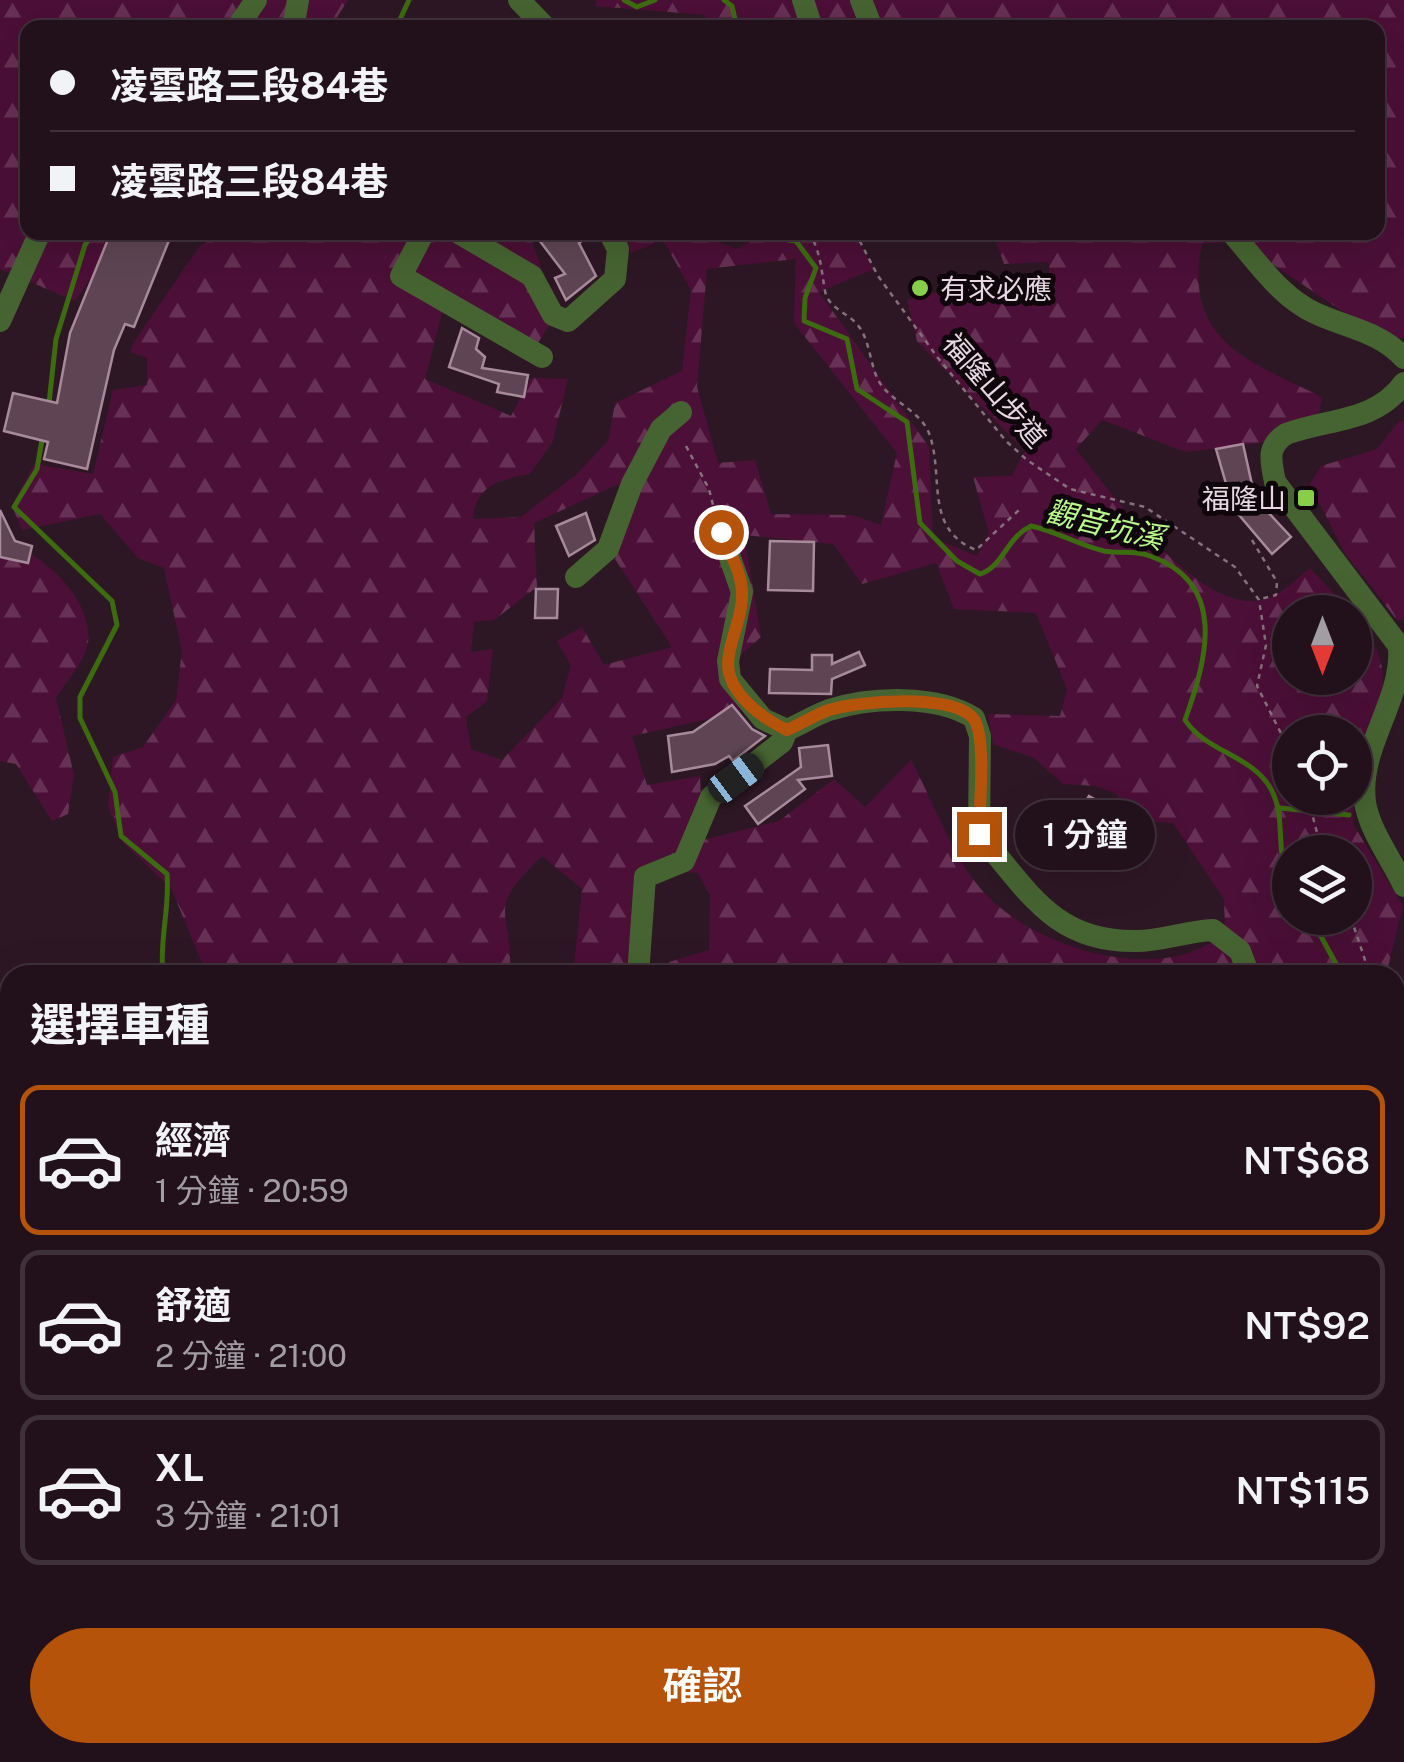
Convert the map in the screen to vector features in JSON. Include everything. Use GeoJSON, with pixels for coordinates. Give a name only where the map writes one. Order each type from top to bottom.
{"type":"FeatureCollection","features":[{"type":"Feature","properties":{"kind":"street"},"geometry":{"type":"LineString","coordinates":[[519,0],[538,20]]}},
{"type":"Feature","properties":{"kind":"street"},"geometry":{"type":"LineString","coordinates":[[0,322],[36,240]]}},
{"type":"Feature","properties":{"kind":"street"},"geometry":{"type":"LineString","coordinates":[[420,240],[401,276],[542,357]]}},
{"type":"Feature","properties":{"kind":"street"},"geometry":{"type":"LineString","coordinates":[[471,240],[532,276],[553,315],[568,321],[615,279],[618,249],[613,240]]}},
{"type":"Feature","properties":{"kind":"street"},"geometry":{"type":"LineString","coordinates":[[1239,240],[1312,312],[1369,332],[1404,358]]}},
{"type":"Feature","properties":{"kind":"street"},"geometry":{"type":"LineString","coordinates":[[1404,383],[1376,412],[1286,434],[1274,442],[1270,455],[1275,482],[1398,646],[1401,674],[1364,770],[1365,805],[1404,886]]}},
{"type":"Feature","properties":{"kind":"street"},"geometry":{"type":"LineString","coordinates":[[576,577],[608,550],[632,484],[661,428],[681,412]]}},
{"type":"Feature","properties":{"kind":"street"},"geometry":{"type":"LineString","coordinates":[[721,532],[742,592],[728,661],[730,679],[764,719],[787,730]]}},
{"type":"Feature","properties":{"kind":"street"},"geometry":{"type":"LineString","coordinates":[[639,965],[645,877],[684,861],[712,798],[782,742],[787,730],[827,710],[860,703],[939,703],[974,718],[980,736],[979,834],[1051,916],[1085,937],[1135,941],[1212,930],[1240,952],[1245,965]]}},
{"type":"Feature","properties":{"kind":"path"},"geometry":{"type":"LineString","coordinates":[[812,240],[826,274],[824,293],[836,309],[858,324],[874,358],[880,384],[920,420],[930,436],[938,505],[946,527],[962,544],[976,550],[1019,510]]}},
{"type":"Feature","properties":{"kind":"path","name":"福隆山步道"},"geometry":{"type":"LineString","coordinates":[[859,240],[878,276],[1006,441],[1070,489],[1145,507],[1197,539],[1235,568],[1259,600]]}},
{"type":"Feature","properties":{"kind":"path"},"geometry":{"type":"LineString","coordinates":[[686,446],[708,489],[721,532]]}},
{"type":"Feature","properties":{"kind":"path"},"geometry":{"type":"LineString","coordinates":[[1252,540],[1277,582],[1276,595],[1259,600],[1266,645],[1257,686],[1272,716]]}},
{"type":"Feature","properties":{"kind":"path"},"geometry":{"type":"LineString","coordinates":[[1357,935],[1367,965]]}},
{"type":"Feature","properties":{"kind":"green space"},"geometry":{"type":"Polygon","coordinates":[[[0,0],[348,0],[335,20],[20,20],[20,240],[117,240],[75,301],[0,269],[0,0]]]}},
{"type":"Feature","properties":{"kind":"green space"},"geometry":{"type":"Polygon","coordinates":[[[597,0],[1404,0],[1404,337],[1388,342],[1238,241],[1202,244],[1198,277],[1202,304],[1212,326],[1247,358],[1322,397],[1315,436],[1186,452],[1102,420],[1076,449],[1135,521],[1188,572],[1215,590],[1241,600],[1272,597],[1272,695],[1372,695],[1372,641],[1383,673],[1372,722],[1372,715],[1272,715],[1272,815],[1353,815],[1353,824],[1360,835],[1272,835],[1272,935],[1372,935],[1372,855],[1403,906],[1388,965],[669,965],[709,950],[710,895],[698,873],[672,871],[651,887],[641,965],[574,965],[582,889],[542,856],[507,901],[510,965],[203,965],[171,888],[123,843],[108,806],[113,757],[143,747],[176,700],[182,651],[164,568],[138,558],[100,514],[22,530],[12,506],[34,464],[93,474],[113,390],[147,385],[147,358],[130,352],[134,342],[199,247],[210,240],[531,240],[557,313],[529,357],[443,309],[425,379],[511,416],[531,378],[568,379],[553,441],[530,474],[500,481],[484,491],[473,519],[521,517],[577,474],[608,441],[615,403],[682,371],[691,290],[663,240],[714,240],[736,249],[755,240],[857,240],[874,269],[819,292],[929,447],[933,538],[977,556],[989,533],[973,477],[1012,476],[1025,451],[917,341],[907,300],[975,282],[1017,299],[1049,289],[1049,262],[1004,264],[995,240],[1385,240],[1385,20],[705,20],[705,15],[595,6],[597,0]],[[796,259],[707,269],[697,387],[718,463],[755,460],[771,514],[852,515],[881,525],[897,453],[794,323],[796,259]],[[619,484],[534,523],[537,587],[494,620],[474,622],[471,652],[493,649],[487,701],[466,717],[471,749],[502,760],[562,698],[571,665],[557,641],[582,627],[604,665],[672,647],[615,559],[628,524],[619,484]],[[744,535],[761,637],[730,665],[740,712],[632,736],[647,785],[700,776],[703,840],[779,821],[834,779],[865,807],[911,760],[966,869],[995,903],[1020,922],[1080,949],[1144,959],[1174,957],[1201,948],[1225,929],[1224,899],[1173,823],[1126,820],[1117,794],[1096,786],[1063,784],[1034,758],[993,744],[988,714],[1060,716],[1067,689],[1036,613],[954,609],[936,563],[862,584],[833,544],[744,535]]]}},
{"type":"Feature","properties":{"kind":"green space"},"geometry":{"type":"Polygon","coordinates":[[[628,240],[663,240],[631,253],[628,240]]]}},
{"type":"Feature","properties":{"kind":"green space"},"geometry":{"type":"Polygon","coordinates":[[[1404,421],[1404,620],[1397,620],[1344,552],[1310,484],[1321,466],[1377,449],[1398,422],[1404,421]]]}},
{"type":"Feature","properties":{"kind":"green space"},"geometry":{"type":"Polygon","coordinates":[[[0,542],[47,565],[73,594],[88,626],[83,657],[56,698],[74,775],[68,814],[52,821],[16,764],[0,761],[0,542]]]}},
{"type":"Feature","properties":{"kind":"green space"},"geometry":{"type":"Polygon","coordinates":[[[1310,568],[1335,595],[1275,595],[1283,590],[1310,568]]]}},
{"type":"Feature","properties":{"kind":"building"},"geometry":{"type":"Polygon","coordinates":[[[108,240],[169,240],[134,327],[125,324],[114,350],[87,469],[44,459],[48,442],[4,431],[13,393],[57,403],[70,333],[108,240]]]}},
{"type":"Feature","properties":{"kind":"building"},"geometry":{"type":"Polygon","coordinates":[[[539,240],[583,240],[579,243],[596,276],[566,300],[555,278],[565,274],[539,240]]]}},
{"type":"Feature","properties":{"kind":"building"},"geometry":{"type":"Polygon","coordinates":[[[462,328],[479,338],[476,349],[485,357],[482,368],[528,375],[524,397],[497,392],[499,384],[449,367],[462,328]]]}},
{"type":"Feature","properties":{"kind":"building"},"geometry":{"type":"Polygon","coordinates":[[[1243,444],[1255,498],[1291,537],[1272,554],[1233,508],[1216,449],[1243,444]]]}},
{"type":"Feature","properties":{"kind":"building"},"geometry":{"type":"Polygon","coordinates":[[[0,510],[15,541],[32,546],[28,563],[0,557],[0,510]]]}},
{"type":"Feature","properties":{"kind":"building"},"geometry":{"type":"Polygon","coordinates":[[[586,513],[595,540],[569,556],[556,526],[586,513]]]}},
{"type":"Feature","properties":{"kind":"building"},"geometry":{"type":"Polygon","coordinates":[[[770,541],[814,542],[813,591],[768,590],[770,541]]]}},
{"type":"Feature","properties":{"kind":"building"},"geometry":{"type":"Polygon","coordinates":[[[536,589],[558,589],[557,618],[535,618],[536,589]]]}},
{"type":"Feature","properties":{"kind":"building"},"geometry":{"type":"Polygon","coordinates":[[[859,652],[865,665],[832,679],[831,694],[769,693],[770,669],[812,670],[812,655],[832,655],[832,664],[859,652]]]}},
{"type":"Feature","properties":{"kind":"building"},"geometry":{"type":"Polygon","coordinates":[[[732,705],[752,729],[765,736],[733,761],[729,756],[715,764],[672,772],[668,736],[693,732],[732,705]]]}},
{"type":"Feature","properties":{"kind":"building"},"geometry":{"type":"Polygon","coordinates":[[[828,745],[832,776],[798,780],[805,789],[758,824],[745,806],[801,767],[799,748],[828,745]]]}},
{"type":"Feature","properties":{"kind":"building"},"geometry":{"type":"Polygon","coordinates":[[[1089,796],[1116,811],[1083,870],[1055,854],[1089,796]]]}},
{"type":"Feature","properties":{"kind":"waterway"},"geometry":{"type":"LineString","coordinates":[[400,20],[409,0]]}},
{"type":"Feature","properties":{"kind":"waterway","name":"觀音坑溪"},"geometry":{"type":"LineString","coordinates":[[624,0],[637,7],[655,0]]}},
{"type":"Feature","properties":{"kind":"waterway","name":"觀音坑溪"},"geometry":{"type":"LineString","coordinates":[[724,0],[732,6],[735,20]]}},
{"type":"Feature","properties":{"kind":"waterway"},"geometry":{"type":"LineString","coordinates":[[49,403],[56,339],[88,240]]}},
{"type":"Feature","properties":{"kind":"waterway","name":"觀音坑溪"},"geometry":{"type":"LineString","coordinates":[[789,240],[796,241],[816,268],[805,298],[804,321],[847,339],[857,389],[907,422],[920,523],[957,561],[980,574],[1031,526],[1104,551],[1150,556],[1175,568],[1191,584],[1201,604],[1204,648],[1185,720],[1194,731],[1263,778],[1276,800],[1280,835]]}},
{"type":"Feature","properties":{"kind":"waterway"},"geometry":{"type":"LineString","coordinates":[[43,434],[37,469],[14,507],[112,601],[117,625],[80,697],[80,718],[115,792],[121,836],[167,874],[163,965]]}},
{"type":"Feature","properties":{"kind":"waterway","name":"觀音坑溪"},"geometry":{"type":"LineString","coordinates":[[1320,935],[1337,965]]}},
{"type":"Feature","properties":{"kind":"place","name":"有求必應"},"geometry":{"type":"Point","coordinates":[920,288]}},
{"type":"Feature","properties":{"kind":"place","name":"福隆山"},"geometry":{"type":"Point","coordinates":[1306,498]}},
{"type":"Feature","properties":{"kind":"route"},"geometry":{"type":"LineString","coordinates":[[721,532],[739,574],[742,592],[728,661],[730,679],[749,704],[764,719],[787,730],[827,710],[860,703],[939,703],[960,710],[974,718],[980,736],[979,834]]}}]}
